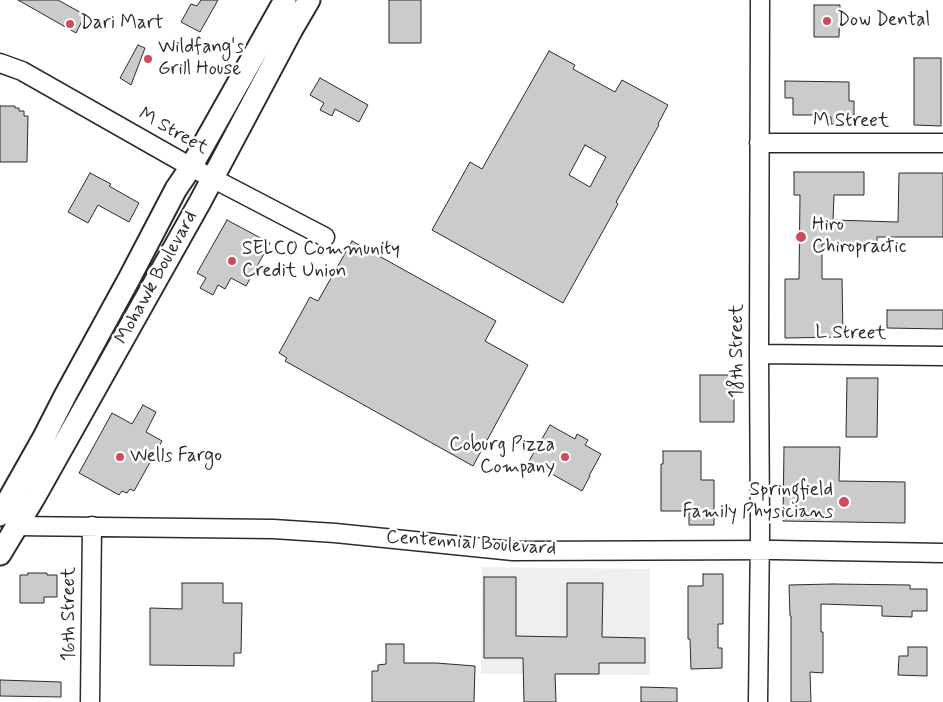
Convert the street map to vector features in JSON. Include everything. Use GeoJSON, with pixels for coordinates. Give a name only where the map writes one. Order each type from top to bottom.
{"type":"FeatureCollection","features":[{"type":"Feature","properties":{"kind":"main road","name":"Mohawk Boulevard"},"geometry":{"type":"LineString","coordinates":[[0,554],[5,522],[66,394],[176,189],[191,167],[285,0]]}},
{"type":"Feature","properties":{"kind":"main road","name":"Mohawk Boulevard"},"geometry":{"type":"LineString","coordinates":[[5,522],[35,496],[213,178],[309,0]]}},
{"type":"Feature","properties":{"kind":"street","name":"18th Street"},"geometry":{"type":"LineString","coordinates":[[758,702],[760,0]]}},
{"type":"Feature","properties":{"kind":"street","name":"M Street"},"geometry":{"type":"LineString","coordinates":[[0,63],[22,71],[191,167],[325,237]]}},
{"type":"Feature","properties":{"kind":"street","name":"M Street"},"geometry":{"type":"LineString","coordinates":[[759,143],[943,143]]}},
{"type":"Feature","properties":{"kind":"street","name":"L Street"},"geometry":{"type":"LineString","coordinates":[[759,354],[943,356]]}},
{"type":"Feature","properties":{"kind":"street","name":"Centennial Boulevard"},"geometry":{"type":"LineString","coordinates":[[5,522],[335,533],[513,550],[943,552]]}},
{"type":"Feature","properties":{"kind":"street","name":"16th Street"},"geometry":{"type":"LineString","coordinates":[[90,702],[92,526]]}},
{"type":"Feature","properties":{"kind":"shaded area"},"geometry":{"type":"Polygon","coordinates":[[[482,567],[650,569],[650,675],[481,674],[482,567]]]}},
{"type":"Feature","properties":{"kind":"building","name":"Dari Mart"},"geometry":{"type":"Polygon","coordinates":[[[18,0],[58,0],[85,15],[76,33],[18,0]]]}},
{"type":"Feature","properties":{"kind":"building"},"geometry":{"type":"Polygon","coordinates":[[[201,0],[218,0],[200,32],[181,22],[191,4],[197,6],[201,0]]]}},
{"type":"Feature","properties":{"kind":"building"},"geometry":{"type":"Polygon","coordinates":[[[389,0],[421,0],[421,43],[389,43],[389,0]]]}},
{"type":"Feature","properties":{"kind":"building","name":"Dow Dental"},"geometry":{"type":"Polygon","coordinates":[[[814,5],[840,5],[839,37],[814,37],[814,5]]]}},
{"type":"Feature","properties":{"kind":"building"},"geometry":{"type":"Polygon","coordinates":[[[138,45],[145,48],[131,85],[120,78],[138,45]]]}},
{"type":"Feature","properties":{"kind":"building"},"geometry":{"type":"Polygon","coordinates":[[[549,51],[575,65],[573,69],[615,92],[622,80],[668,105],[659,125],[616,202],[618,204],[563,303],[432,230],[470,162],[482,169],[549,51]],[[585,145],[569,175],[590,187],[606,157],[585,145]]]}},
{"type":"Feature","properties":{"kind":"building"},"geometry":{"type":"Polygon","coordinates":[[[914,58],[941,58],[941,126],[914,125],[914,58]]]}},
{"type":"Feature","properties":{"kind":"building"},"geometry":{"type":"Polygon","coordinates":[[[320,78],[368,105],[359,122],[335,109],[332,116],[320,110],[324,103],[310,95],[320,78]]]}},
{"type":"Feature","properties":{"kind":"building"},"geometry":{"type":"Polygon","coordinates":[[[785,81],[849,82],[849,101],[854,101],[854,115],[849,115],[849,118],[846,118],[846,124],[831,124],[831,117],[828,117],[828,115],[793,115],[793,98],[785,98],[785,81]]]}},
{"type":"Feature","properties":{"kind":"building"},"geometry":{"type":"Polygon","coordinates":[[[0,106],[15,106],[15,108],[19,108],[19,111],[24,111],[24,116],[28,116],[27,162],[0,162],[0,106]]]}},
{"type":"Feature","properties":{"kind":"building"},"geometry":{"type":"Polygon","coordinates":[[[794,172],[864,172],[864,195],[834,195],[833,220],[898,222],[899,173],[943,173],[943,237],[877,237],[877,245],[822,244],[822,279],[842,279],[843,337],[785,338],[785,279],[799,279],[800,195],[794,195],[794,172]]]}},
{"type":"Feature","properties":{"kind":"building"},"geometry":{"type":"Polygon","coordinates":[[[90,173],[111,184],[109,186],[139,203],[129,222],[98,205],[88,223],[68,212],[90,173]]]}},
{"type":"Feature","properties":{"kind":"building","name":"SELCO Community Credit Union"},"geometry":{"type":"Polygon","coordinates":[[[227,220],[270,243],[246,286],[231,278],[225,289],[218,285],[213,295],[200,288],[206,278],[197,273],[227,220]]]}},
{"type":"Feature","properties":{"kind":"building"},"geometry":{"type":"Polygon","coordinates":[[[352,241],[496,321],[485,341],[528,365],[473,466],[285,361],[287,358],[279,353],[310,297],[318,301],[352,241]]]}},
{"type":"Feature","properties":{"kind":"building"},"geometry":{"type":"Polygon","coordinates":[[[887,310],[943,310],[943,329],[887,328],[887,310]]]}},
{"type":"Feature","properties":{"kind":"building"},"geometry":{"type":"Polygon","coordinates":[[[700,375],[734,375],[734,422],[700,422],[700,375]]]}},
{"type":"Feature","properties":{"kind":"building"},"geometry":{"type":"Polygon","coordinates":[[[847,378],[878,378],[877,437],[846,437],[847,378]]]}},
{"type":"Feature","properties":{"kind":"building","name":"Wells Fargo"},"geometry":{"type":"Polygon","coordinates":[[[143,405],[156,412],[146,432],[162,441],[134,491],[130,489],[127,493],[122,491],[119,495],[79,473],[112,413],[132,424],[143,405]]]}},
{"type":"Feature","properties":{"kind":"building","name":"Coburg Pizza Company"},"geometry":{"type":"Polygon","coordinates":[[[550,425],[575,439],[577,434],[588,440],[585,445],[601,454],[582,491],[529,461],[550,425]]]}},
{"type":"Feature","properties":{"kind":"building","name":"Springfield Family Physicians"},"geometry":{"type":"Polygon","coordinates":[[[784,447],[840,447],[839,481],[905,482],[905,523],[783,521],[784,447]]]}},
{"type":"Feature","properties":{"kind":"building"},"geometry":{"type":"Polygon","coordinates":[[[663,451],[701,451],[701,480],[714,480],[714,525],[689,525],[689,511],[661,511],[661,464],[663,464],[663,451]]]}},
{"type":"Feature","properties":{"kind":"building"},"geometry":{"type":"Polygon","coordinates":[[[28,573],[57,575],[57,597],[44,597],[44,603],[20,603],[20,575],[28,575],[28,573]]]}},
{"type":"Feature","properties":{"kind":"building"},"geometry":{"type":"Polygon","coordinates":[[[703,574],[723,574],[723,624],[718,624],[718,648],[722,648],[722,668],[691,669],[690,639],[688,639],[688,586],[703,586],[703,574]]]}},
{"type":"Feature","properties":{"kind":"building"},"geometry":{"type":"Polygon","coordinates":[[[484,577],[516,577],[516,636],[567,637],[567,583],[603,583],[602,637],[645,638],[645,663],[599,663],[599,674],[555,674],[556,702],[524,702],[523,658],[484,658],[484,577]]]}},
{"type":"Feature","properties":{"kind":"building"},"geometry":{"type":"Polygon","coordinates":[[[182,583],[223,583],[223,603],[242,603],[241,653],[234,653],[234,666],[150,665],[150,608],[182,609],[182,583]]]}},
{"type":"Feature","properties":{"kind":"building"},"geometry":{"type":"Polygon","coordinates":[[[789,585],[910,585],[910,589],[927,589],[927,611],[912,611],[912,617],[882,616],[882,606],[821,604],[823,673],[810,672],[811,702],[791,702],[789,585]]]}},
{"type":"Feature","properties":{"kind":"building"},"geometry":{"type":"Polygon","coordinates":[[[386,644],[404,644],[404,663],[475,666],[474,702],[372,702],[372,671],[378,671],[378,665],[386,664],[386,644]]]}},
{"type":"Feature","properties":{"kind":"building"},"geometry":{"type":"Polygon","coordinates":[[[908,647],[927,647],[927,676],[898,675],[899,656],[908,656],[908,647]]]}},
{"type":"Feature","properties":{"kind":"building"},"geometry":{"type":"Polygon","coordinates":[[[0,680],[61,682],[61,697],[0,696],[0,680]]]}},
{"type":"Feature","properties":{"kind":"building"},"geometry":{"type":"Polygon","coordinates":[[[641,687],[677,688],[677,702],[641,702],[641,687]]]}},
{"type":"Feature","properties":{"kind":"place","name":"Dow Dental"},"geometry":{"type":"Point","coordinates":[827,21]}},
{"type":"Feature","properties":{"kind":"place","name":"Dari Mart"},"geometry":{"type":"Point","coordinates":[70,24]}},
{"type":"Feature","properties":{"kind":"place","name":"Wildfang's Grill House"},"geometry":{"type":"Point","coordinates":[148,59]}},
{"type":"Feature","properties":{"kind":"place","name":"Hiro Chiropractic"},"geometry":{"type":"Point","coordinates":[801,237]}},
{"type":"Feature","properties":{"kind":"place","name":"SELCO Community Credit Union"},"geometry":{"type":"Point","coordinates":[232,261]}},
{"type":"Feature","properties":{"kind":"place","name":"Wells Fargo"},"geometry":{"type":"Point","coordinates":[120,457]}},
{"type":"Feature","properties":{"kind":"place","name":"Coburg Pizza Company"},"geometry":{"type":"Point","coordinates":[565,457]}},
{"type":"Feature","properties":{"kind":"place","name":"Springfield Family Physicians"},"geometry":{"type":"Point","coordinates":[844,502]}}]}
